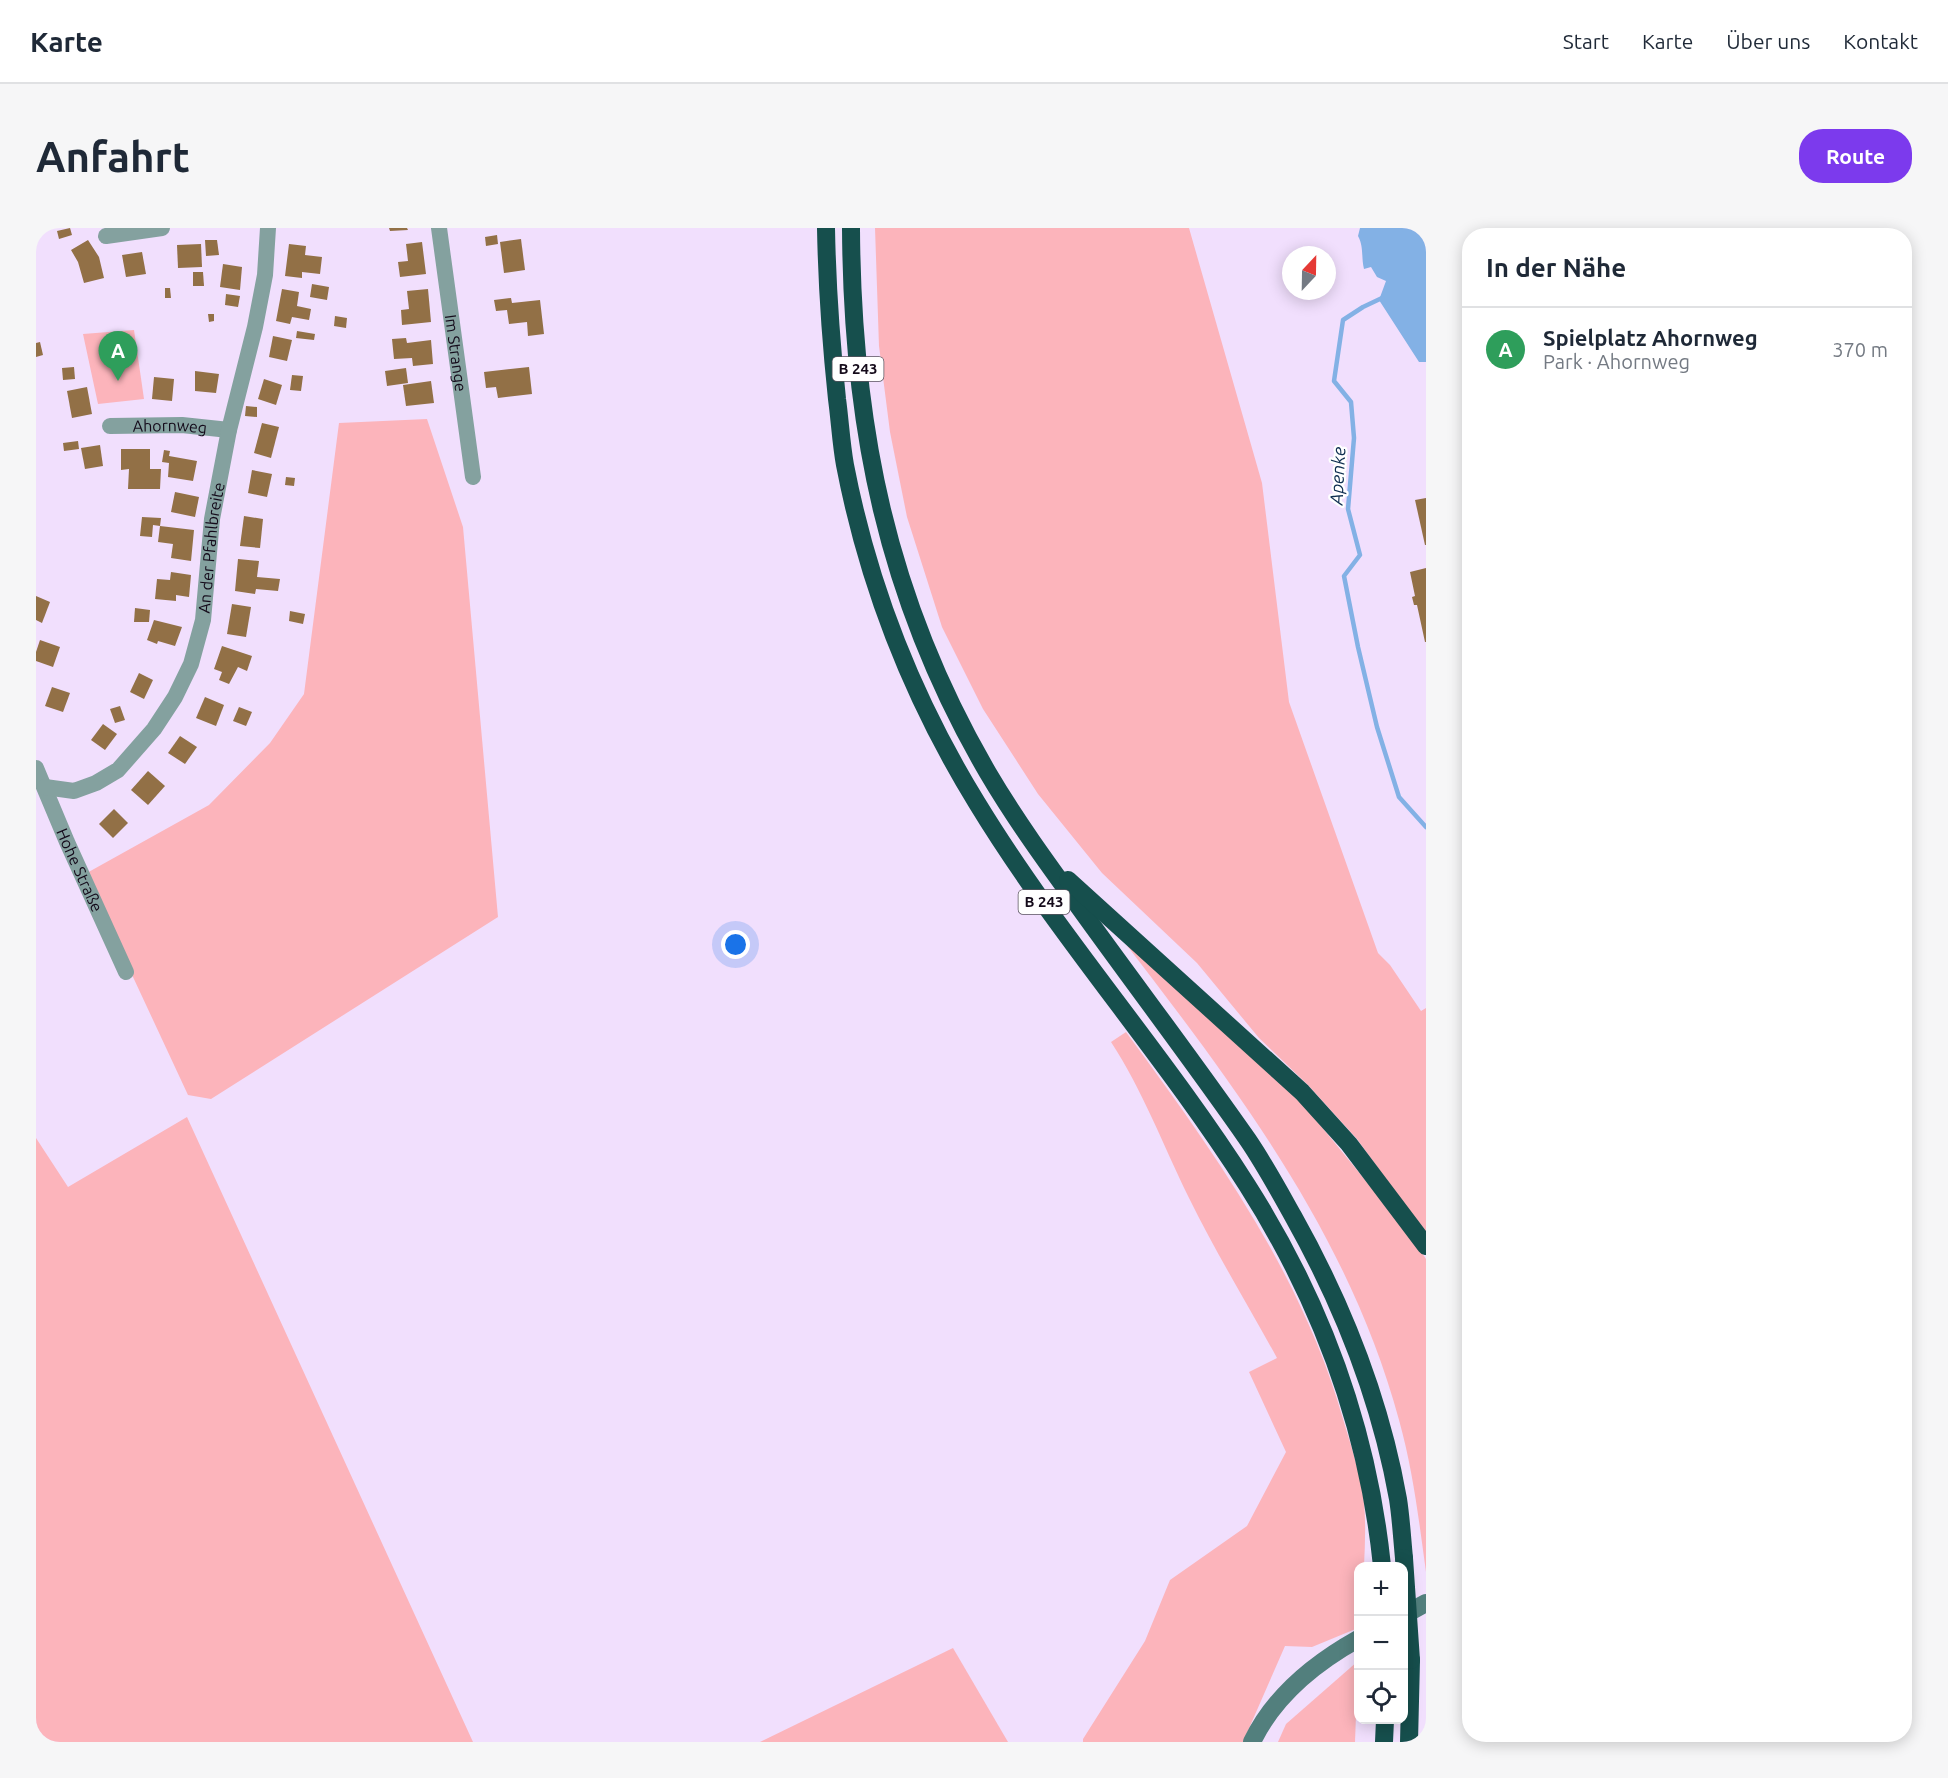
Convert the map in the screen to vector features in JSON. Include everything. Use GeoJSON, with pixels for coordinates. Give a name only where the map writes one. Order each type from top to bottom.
{"type":"FeatureCollection","features":[{"type":"Feature","properties":{"kind":"highway","name":"B 243"},"geometry":{"type":"LineString","coordinates":[[826,228],[831,338],[844,461],[870,566],[901,653],[928,713],[977,803],[1079,953],[1211,1130],[1249,1187],[1297,1273],[1322,1326],[1356,1423],[1373,1498],[1381,1562]]}},
{"type":"Feature","properties":{"kind":"highway","name":"B 243"},"geometry":{"type":"LineString","coordinates":[[851,228],[855,334],[869,458],[890,548],[919,634],[952,706],[989,774],[1044,859],[1250,1143],[1308,1242],[1331,1287],[1369,1382],[1382,1425],[1399,1502],[1411,1660],[1409,1742]]}},
{"type":"Feature","properties":{"kind":"highway"},"geometry":{"type":"LineString","coordinates":[[1044,859],[1302,1092],[1349,1144],[1426,1246]]}},
{"type":"Feature","properties":{"kind":"highway"},"geometry":{"type":"LineString","coordinates":[[1384,1742],[1385,1724]]}},
{"type":"Feature","properties":{"kind":"street"},"geometry":{"type":"LineString","coordinates":[[106,236],[162,228]]}},
{"type":"Feature","properties":{"kind":"street","name":"An der Pfahlbreite"},"geometry":{"type":"LineString","coordinates":[[45,787],[74,790],[96,783],[118,770],[154,729],[175,697],[190,664],[202,620],[212,519],[229,429],[255,327],[265,275],[268,228]]}},
{"type":"Feature","properties":{"kind":"street","name":"Im Strange"},"geometry":{"type":"LineString","coordinates":[[439,228],[473,477]]}},
{"type":"Feature","properties":{"kind":"street","name":"Ahornweg"},"geometry":{"type":"LineString","coordinates":[[110,426],[182,425],[229,429]]}},
{"type":"Feature","properties":{"kind":"street","name":"Hohe Straße"},"geometry":{"type":"LineString","coordinates":[[36,768],[126,972]]}},
{"type":"Feature","properties":{"kind":"street"},"geometry":{"type":"LineString","coordinates":[[1408,1613],[1426,1603]]}},
{"type":"Feature","properties":{"kind":"street"},"geometry":{"type":"LineString","coordinates":[[1252,1742],[1274,1707],[1297,1682],[1322,1662],[1354,1642]]}},
{"type":"Feature","properties":{"kind":"shaded area"},"geometry":{"type":"Polygon","coordinates":[[[875,228],[1189,228],[1262,483],[1289,702],[1378,953],[1390,965],[1421,1011],[1426,1008],[1426,1234],[1357,1139],[1308,1085],[1259,1038],[1197,963],[1102,873],[1038,794],[983,709],[942,627],[907,517],[890,432],[879,346],[875,228]]]}},
{"type":"Feature","properties":{"kind":"shaded area"},"geometry":{"type":"Polygon","coordinates":[[[134,330],[144,399],[98,404],[83,334],[134,330]]]}},
{"type":"Feature","properties":{"kind":"shaded area"},"geometry":{"type":"Polygon","coordinates":[[[427,419],[463,527],[498,917],[211,1099],[188,1095],[85,874],[209,805],[270,743],[304,694],[339,423],[427,419]]]}},
{"type":"Feature","properties":{"kind":"shaded area"},"geometry":{"type":"Polygon","coordinates":[[[1122,939],[1298,1098],[1411,1236],[1426,1259],[1426,1572],[1412,1477],[1399,1420],[1377,1352],[1351,1288],[1320,1226],[1285,1166],[1247,1108],[1122,939]]]}},
{"type":"Feature","properties":{"kind":"shaded area"},"geometry":{"type":"Polygon","coordinates":[[[1126,1032],[1223,1169],[1280,1264],[1326,1366],[1363,1492],[1364,1562],[1354,1562],[1354,1630],[1312,1647],[1285,1646],[1243,1742],[1083,1742],[1145,1641],[1170,1580],[1247,1526],[1286,1452],[1249,1372],[1277,1358],[1199,1218],[1143,1099],[1111,1042],[1126,1032]]]}},
{"type":"Feature","properties":{"kind":"shaded area"},"geometry":{"type":"Polygon","coordinates":[[[187,1117],[473,1742],[36,1742],[36,1138],[68,1187],[187,1117]]]}},
{"type":"Feature","properties":{"kind":"shaded area"},"geometry":{"type":"Polygon","coordinates":[[[953,1648],[1008,1742],[760,1742],[953,1648]]]}},
{"type":"Feature","properties":{"kind":"shaded area"},"geometry":{"type":"Polygon","coordinates":[[[1354,1664],[1355,1742],[1278,1742],[1286,1724],[1354,1664]]]}},
{"type":"Feature","properties":{"kind":"water"},"geometry":{"type":"Polygon","coordinates":[[[1360,228],[1426,228],[1426,362],[1419,362],[1379,300],[1386,281],[1377,277],[1371,267],[1364,269],[1358,236],[1360,228]]]}},
{"type":"Feature","properties":{"kind":"building"},"geometry":{"type":"Polygon","coordinates":[[[70,228],[72,235],[59,239],[57,231],[70,228]]]}},
{"type":"Feature","properties":{"kind":"building"},"geometry":{"type":"Polygon","coordinates":[[[389,228],[407,228],[408,230],[390,231],[389,228]]]}},
{"type":"Feature","properties":{"kind":"building"},"geometry":{"type":"Polygon","coordinates":[[[497,235],[498,244],[486,246],[485,237],[497,235]]]}},
{"type":"Feature","properties":{"kind":"building"},"geometry":{"type":"Polygon","coordinates":[[[521,239],[525,270],[504,273],[500,242],[521,239]]]}},
{"type":"Feature","properties":{"kind":"building"},"geometry":{"type":"Polygon","coordinates":[[[88,240],[99,257],[104,278],[84,283],[78,262],[71,250],[88,240]]]}},
{"type":"Feature","properties":{"kind":"building"},"geometry":{"type":"Polygon","coordinates":[[[205,240],[217,240],[219,255],[206,256],[205,240]]]}},
{"type":"Feature","properties":{"kind":"building"},"geometry":{"type":"Polygon","coordinates":[[[422,242],[426,274],[400,277],[398,262],[408,261],[406,244],[422,242]]]}},
{"type":"Feature","properties":{"kind":"building"},"geometry":{"type":"Polygon","coordinates":[[[201,244],[202,267],[178,268],[177,245],[201,244]]]}},
{"type":"Feature","properties":{"kind":"building"},"geometry":{"type":"Polygon","coordinates":[[[289,244],[306,246],[305,255],[322,257],[320,274],[302,272],[302,278],[285,276],[289,244]]]}},
{"type":"Feature","properties":{"kind":"building"},"geometry":{"type":"Polygon","coordinates":[[[142,252],[146,274],[126,277],[122,255],[142,252]]]}},
{"type":"Feature","properties":{"kind":"building"},"geometry":{"type":"Polygon","coordinates":[[[223,264],[242,267],[240,290],[220,287],[223,264]]]}},
{"type":"Feature","properties":{"kind":"building"},"geometry":{"type":"Polygon","coordinates":[[[193,272],[203,272],[204,286],[193,286],[193,272]]]}},
{"type":"Feature","properties":{"kind":"building"},"geometry":{"type":"Polygon","coordinates":[[[312,284],[329,287],[327,300],[310,297],[312,284]]]}},
{"type":"Feature","properties":{"kind":"building"},"geometry":{"type":"Polygon","coordinates":[[[165,288],[170,288],[171,298],[165,298],[165,288]]]}},
{"type":"Feature","properties":{"kind":"building"},"geometry":{"type":"Polygon","coordinates":[[[282,289],[299,292],[297,306],[311,309],[309,320],[292,317],[290,324],[276,321],[282,289]]]}},
{"type":"Feature","properties":{"kind":"building"},"geometry":{"type":"Polygon","coordinates":[[[428,289],[431,322],[402,325],[401,310],[409,309],[407,291],[428,289]]]}},
{"type":"Feature","properties":{"kind":"building"},"geometry":{"type":"Polygon","coordinates":[[[226,294],[240,296],[238,307],[225,305],[226,294]]]}},
{"type":"Feature","properties":{"kind":"building"},"geometry":{"type":"Polygon","coordinates":[[[511,298],[512,303],[540,300],[544,334],[528,336],[527,322],[509,324],[507,310],[496,311],[494,300],[511,298]]]}},
{"type":"Feature","properties":{"kind":"building"},"geometry":{"type":"Polygon","coordinates":[[[208,314],[214,314],[214,321],[209,322],[208,314]]]}},
{"type":"Feature","properties":{"kind":"building"},"geometry":{"type":"Polygon","coordinates":[[[335,316],[347,318],[346,328],[334,326],[335,316]]]}},
{"type":"Feature","properties":{"kind":"building"},"geometry":{"type":"Polygon","coordinates":[[[297,331],[315,334],[314,340],[296,338],[297,331]]]}},
{"type":"Feature","properties":{"kind":"building"},"geometry":{"type":"Polygon","coordinates":[[[273,336],[292,340],[287,361],[269,357],[273,336]]]}},
{"type":"Feature","properties":{"kind":"building"},"geometry":{"type":"Polygon","coordinates":[[[406,338],[407,343],[431,340],[433,364],[413,366],[412,358],[394,359],[392,339],[406,338]]]}},
{"type":"Feature","properties":{"kind":"building"},"geometry":{"type":"Polygon","coordinates":[[[40,342],[43,355],[36,357],[36,343],[40,342]]]}},
{"type":"Feature","properties":{"kind":"building"},"geometry":{"type":"Polygon","coordinates":[[[74,367],[75,379],[63,380],[62,368],[74,367]]]}},
{"type":"Feature","properties":{"kind":"building"},"geometry":{"type":"Polygon","coordinates":[[[529,367],[532,394],[498,398],[496,387],[486,388],[484,372],[529,367]]]}},
{"type":"Feature","properties":{"kind":"building"},"geometry":{"type":"Polygon","coordinates":[[[406,368],[408,383],[387,386],[385,371],[406,368]]]}},
{"type":"Feature","properties":{"kind":"building"},"geometry":{"type":"Polygon","coordinates":[[[195,371],[219,374],[216,393],[195,391],[195,371]]]}},
{"type":"Feature","properties":{"kind":"building"},"geometry":{"type":"Polygon","coordinates":[[[292,375],[303,376],[301,391],[290,390],[292,375]]]}},
{"type":"Feature","properties":{"kind":"building"},"geometry":{"type":"Polygon","coordinates":[[[154,377],[174,379],[172,401],[152,399],[154,377]]]}},
{"type":"Feature","properties":{"kind":"building"},"geometry":{"type":"Polygon","coordinates":[[[264,379],[282,385],[276,405],[258,399],[264,379]]]}},
{"type":"Feature","properties":{"kind":"building"},"geometry":{"type":"Polygon","coordinates":[[[431,381],[434,403],[406,406],[403,385],[431,381]]]}},
{"type":"Feature","properties":{"kind":"building"},"geometry":{"type":"Polygon","coordinates":[[[87,387],[92,414],[72,418],[67,391],[87,387]]]}},
{"type":"Feature","properties":{"kind":"building"},"geometry":{"type":"Polygon","coordinates":[[[246,406],[257,407],[257,417],[245,416],[246,406]]]}},
{"type":"Feature","properties":{"kind":"building"},"geometry":{"type":"Polygon","coordinates":[[[262,423],[279,427],[271,458],[254,453],[262,423]]]}},
{"type":"Feature","properties":{"kind":"building"},"geometry":{"type":"Polygon","coordinates":[[[78,441],[79,449],[64,451],[63,443],[78,441]]]}},
{"type":"Feature","properties":{"kind":"building"},"geometry":{"type":"Polygon","coordinates":[[[100,445],[103,466],[85,469],[81,448],[100,445]]]}},
{"type":"Feature","properties":{"kind":"building"},"geometry":{"type":"Polygon","coordinates":[[[121,449],[150,449],[150,469],[161,469],[160,489],[128,489],[129,469],[121,470],[121,449]]]}},
{"type":"Feature","properties":{"kind":"building"},"geometry":{"type":"Polygon","coordinates":[[[164,450],[170,451],[169,456],[197,461],[193,481],[168,477],[169,463],[162,462],[164,450]]]}},
{"type":"Feature","properties":{"kind":"building"},"geometry":{"type":"Polygon","coordinates":[[[252,470],[272,474],[267,497],[248,493],[252,470]]]}},
{"type":"Feature","properties":{"kind":"building"},"geometry":{"type":"Polygon","coordinates":[[[286,477],[295,478],[294,486],[285,485],[286,477]]]}},
{"type":"Feature","properties":{"kind":"building"},"geometry":{"type":"Polygon","coordinates":[[[175,492],[199,497],[195,517],[171,512],[175,492]]]}},
{"type":"Feature","properties":{"kind":"building"},"geometry":{"type":"Polygon","coordinates":[[[1426,498],[1426,545],[1425,545],[1415,500],[1426,498]]]}},
{"type":"Feature","properties":{"kind":"building"},"geometry":{"type":"Polygon","coordinates":[[[244,516],[263,519],[260,548],[240,546],[244,516]]]}},
{"type":"Feature","properties":{"kind":"building"},"geometry":{"type":"Polygon","coordinates":[[[142,517],[161,518],[160,526],[153,525],[152,537],[140,536],[142,517]]]}},
{"type":"Feature","properties":{"kind":"building"},"geometry":{"type":"Polygon","coordinates":[[[160,526],[194,530],[191,561],[171,558],[173,544],[158,542],[160,526]]]}},
{"type":"Feature","properties":{"kind":"building"},"geometry":{"type":"Polygon","coordinates":[[[238,559],[259,561],[257,577],[280,579],[278,591],[256,589],[255,594],[235,591],[238,559]]]}},
{"type":"Feature","properties":{"kind":"building"},"geometry":{"type":"Polygon","coordinates":[[[1426,568],[1425,642],[1417,605],[1414,605],[1412,597],[1415,596],[1410,572],[1426,568]]]}},
{"type":"Feature","properties":{"kind":"building"},"geometry":{"type":"Polygon","coordinates":[[[171,572],[191,575],[189,597],[176,595],[176,601],[155,599],[157,579],[170,580],[171,572]]]}},
{"type":"Feature","properties":{"kind":"building"},"geometry":{"type":"Polygon","coordinates":[[[36,596],[50,602],[42,623],[36,620],[36,596]]]}},
{"type":"Feature","properties":{"kind":"building"},"geometry":{"type":"Polygon","coordinates":[[[232,604],[251,607],[246,637],[227,634],[232,604]]]}},
{"type":"Feature","properties":{"kind":"building"},"geometry":{"type":"Polygon","coordinates":[[[135,608],[150,610],[149,622],[134,622],[135,608]]]}},
{"type":"Feature","properties":{"kind":"building"},"geometry":{"type":"Polygon","coordinates":[[[290,611],[305,614],[303,624],[289,621],[290,611]]]}},
{"type":"Feature","properties":{"kind":"building"},"geometry":{"type":"Polygon","coordinates":[[[154,620],[182,627],[175,646],[158,641],[157,644],[147,640],[154,620]]]}},
{"type":"Feature","properties":{"kind":"building"},"geometry":{"type":"Polygon","coordinates":[[[40,640],[60,647],[53,667],[36,661],[40,640]]]}},
{"type":"Feature","properties":{"kind":"building"},"geometry":{"type":"Polygon","coordinates":[[[222,646],[252,656],[247,671],[238,667],[229,684],[219,680],[222,672],[214,669],[222,646]]]}},
{"type":"Feature","properties":{"kind":"building"},"geometry":{"type":"Polygon","coordinates":[[[139,673],[153,680],[144,699],[130,692],[139,673]]]}},
{"type":"Feature","properties":{"kind":"building"},"geometry":{"type":"Polygon","coordinates":[[[52,687],[70,693],[63,712],[45,706],[52,687]]]}},
{"type":"Feature","properties":{"kind":"building"},"geometry":{"type":"Polygon","coordinates":[[[205,697],[224,705],[216,726],[196,718],[205,697]]]}},
{"type":"Feature","properties":{"kind":"building"},"geometry":{"type":"Polygon","coordinates":[[[120,706],[125,720],[115,723],[110,709],[120,706]]]}},
{"type":"Feature","properties":{"kind":"building"},"geometry":{"type":"Polygon","coordinates":[[[239,707],[252,712],[246,726],[233,721],[239,707]]]}},
{"type":"Feature","properties":{"kind":"building"},"geometry":{"type":"Polygon","coordinates":[[[103,724],[117,734],[105,750],[91,740],[103,724]]]}},
{"type":"Feature","properties":{"kind":"building"},"geometry":{"type":"Polygon","coordinates":[[[180,736],[197,747],[185,764],[168,753],[180,736]]]}},
{"type":"Feature","properties":{"kind":"building"},"geometry":{"type":"Polygon","coordinates":[[[148,771],[165,786],[148,805],[131,790],[148,771]]]}},
{"type":"Feature","properties":{"kind":"building"},"geometry":{"type":"Polygon","coordinates":[[[114,809],[128,823],[113,838],[99,824],[114,809]]]}},
{"type":"Feature","properties":{"kind":"waterway","name":"Apenke"},"geometry":{"type":"LineString","coordinates":[[1382,298],[1343,320],[1334,381],[1351,402],[1354,438],[1348,509],[1360,555],[1344,576],[1377,727],[1399,797],[1426,827]]}},
{"type":"Feature","properties":{"kind":"place","name":"Spielplatz Ahornweg"},"geometry":{"type":"Point","coordinates":[118,381]}}]}
